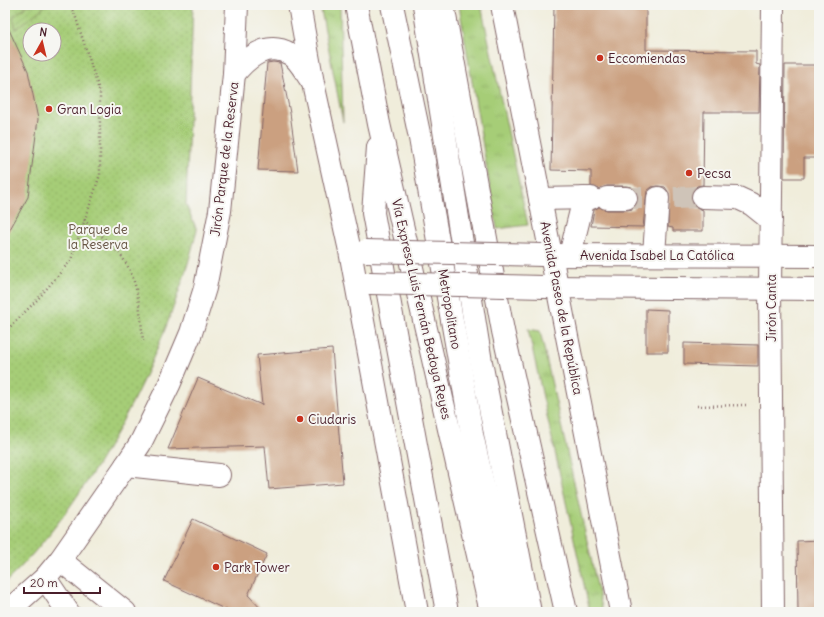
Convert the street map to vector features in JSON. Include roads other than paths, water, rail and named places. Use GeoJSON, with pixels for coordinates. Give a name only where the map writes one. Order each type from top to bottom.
{"type":"FeatureCollection","features":[{"type":"Feature","properties":{"kind":"main road","name":"Jirón Parque de la Reserva"},"geometry":{"type":"LineString","coordinates":[[7,612],[45,578],[60,560],[140,444],[169,384],[191,333],[206,288],[220,211],[234,74],[237,5]]}},
{"type":"Feature","properties":{"kind":"main road"},"geometry":{"type":"LineString","coordinates":[[299,5],[313,83],[358,251],[417,612]]}},
{"type":"Feature","properties":{"kind":"main road","name":"Vía Expresa Luis Fernán Bedoya Reyes"},"geometry":{"type":"LineString","coordinates":[[356,5],[380,124],[491,612]]}},
{"type":"Feature","properties":{"kind":"main road","name":"Metropolitano"},"geometry":{"type":"LineString","coordinates":[[392,5],[420,138],[472,434],[511,612]]}},
{"type":"Feature","properties":{"kind":"main road","name":"Metropolitano"},"geometry":{"type":"LineString","coordinates":[[424,5],[481,362],[530,612]]}},
{"type":"Feature","properties":{"kind":"main road"},"geometry":{"type":"LineString","coordinates":[[443,5],[503,330],[566,612]]}},
{"type":"Feature","properties":{"kind":"main road","name":"Avenida Paseo de la República"},"geometry":{"type":"LineString","coordinates":[[502,5],[540,199],[554,255],[551,287],[621,612]]}},
{"type":"Feature","properties":{"kind":"main road","name":"Jirón Canta"},"geometry":{"type":"LineString","coordinates":[[773,5],[770,289],[773,612]]}},
{"type":"Feature","properties":{"kind":"main road"},"geometry":{"type":"LineString","coordinates":[[234,74],[244,61],[256,53],[264,50],[279,51],[290,54],[297,60],[313,83]]}},
{"type":"Feature","properties":{"kind":"main road"},"geometry":{"type":"LineString","coordinates":[[380,124],[373,214],[447,612]]}},
{"type":"Feature","properties":{"kind":"main road"},"geometry":{"type":"LineString","coordinates":[[703,197],[738,198],[750,204],[771,220]]}},
{"type":"Feature","properties":{"kind":"main road"},"geometry":{"type":"LineString","coordinates":[[540,199],[626,198]]}},
{"type":"Feature","properties":{"kind":"main road"},"geometry":{"type":"LineString","coordinates":[[626,198],[654,254]]}},
{"type":"Feature","properties":{"kind":"main road"},"geometry":{"type":"LineString","coordinates":[[554,255],[626,198]]}},
{"type":"Feature","properties":{"kind":"main road","name":"Avenida Isabel La Católica"},"geometry":{"type":"LineString","coordinates":[[358,251],[554,255],[654,254],[819,256]]}},
{"type":"Feature","properties":{"kind":"main road"},"geometry":{"type":"LineString","coordinates":[[363,283],[551,287],[819,289]]}},
{"type":"Feature","properties":{"kind":"main road"},"geometry":{"type":"LineString","coordinates":[[126,465],[220,475]]}},
{"type":"Feature","properties":{"kind":"main road"},"geometry":{"type":"LineString","coordinates":[[60,560],[125,612]]}},
{"type":"Feature","properties":{"kind":"main road"},"geometry":{"type":"LineString","coordinates":[[45,578],[68,612]]}},
{"type":"Feature","properties":{"kind":"tunnel"},"geometry":{"type":"LineString","coordinates":[[674,198],[703,197]]}},
{"type":"Feature","properties":{"kind":"tunnel"},"geometry":{"type":"LineString","coordinates":[[626,198],[642,198]]}},
{"type":"Feature","properties":{"kind":"place","name":"Eccomiendas"},"geometry":{"type":"Point","coordinates":[600,58]}},
{"type":"Feature","properties":{"kind":"place","name":"Gran Logia"},"geometry":{"type":"Point","coordinates":[49,109]}},
{"type":"Feature","properties":{"kind":"place","name":"Pecsa"},"geometry":{"type":"Point","coordinates":[689,173]}},
{"type":"Feature","properties":{"kind":"place","name":"Ciudaris"},"geometry":{"type":"Point","coordinates":[300,419]}},
{"type":"Feature","properties":{"kind":"place","name":"Park Tower"},"geometry":{"type":"Point","coordinates":[216,567]}},
{"type":"Feature","properties":{"kind":"park label","name":"Parque de la Reserva"},"geometry":{"type":"Point","coordinates":[98,236]}}]}
